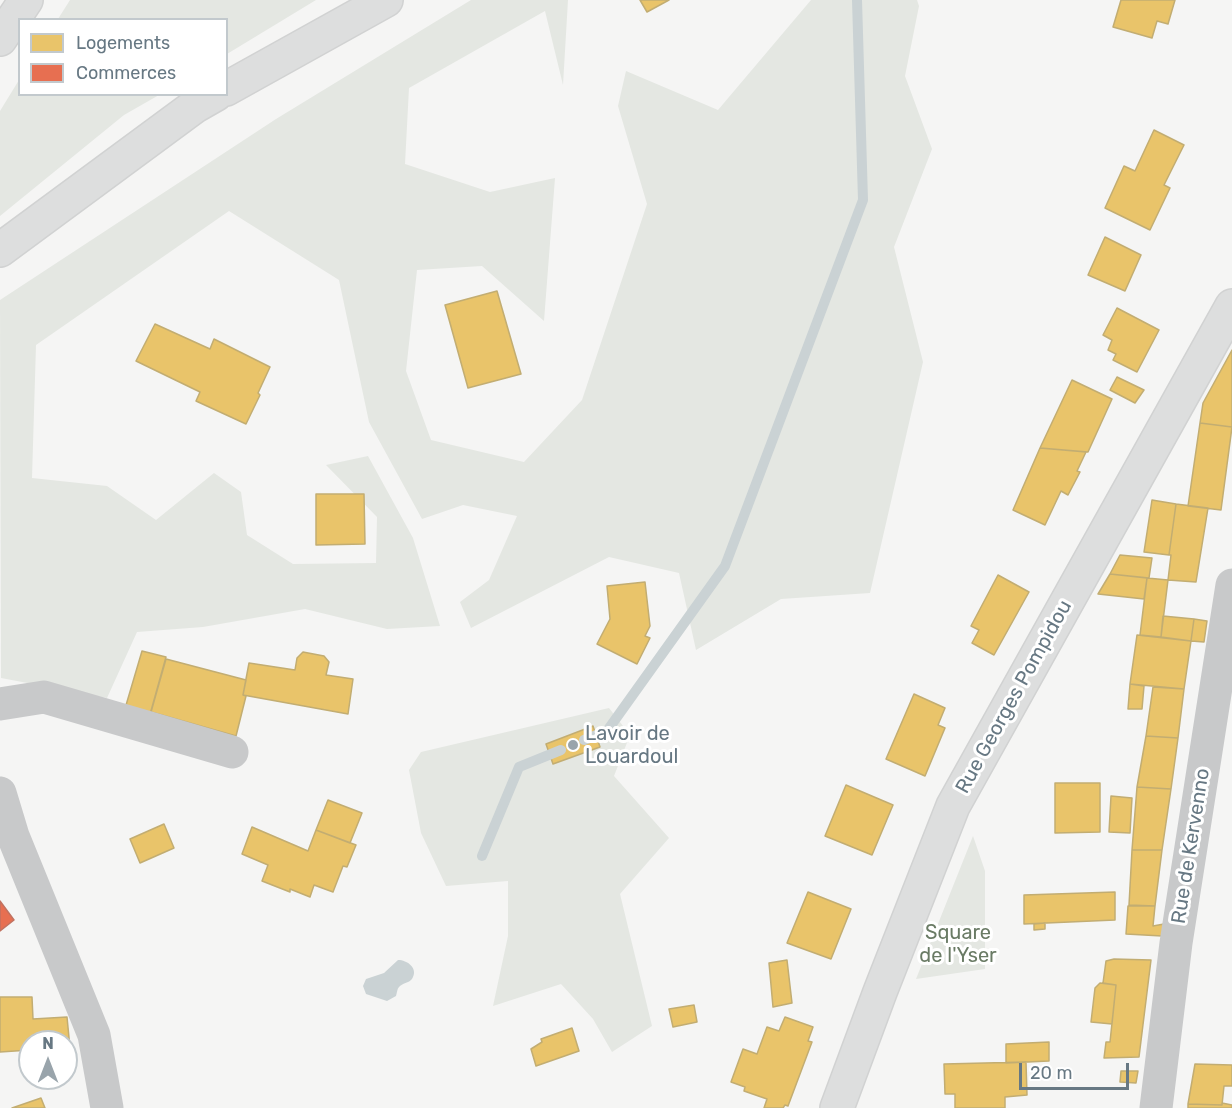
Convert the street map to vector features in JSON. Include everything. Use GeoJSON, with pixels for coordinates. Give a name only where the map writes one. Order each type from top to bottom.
{"type":"FeatureCollection","features":[{"type":"Feature","properties":{"kind":"main road"},"geometry":{"type":"LineString","coordinates":[[0,39],[27,0]]}},
{"type":"Feature","properties":{"kind":"main road"},"geometry":{"type":"LineString","coordinates":[[228,87],[386,0]]}},
{"type":"Feature","properties":{"kind":"main road"},"geometry":{"type":"LineString","coordinates":[[0,250],[195,106],[212,96]]}},
{"type":"Feature","properties":{"kind":"main road","name":"Rue Georges Pompidou"},"geometry":{"type":"LineString","coordinates":[[837,1108],[953,806],[1232,306]]}},
{"type":"Feature","properties":{"kind":"street","name":"Rue de Kervenno"},"geometry":{"type":"LineString","coordinates":[[1156,1108],[1176,943],[1232,585]]}},
{"type":"Feature","properties":{"kind":"street"},"geometry":{"type":"LineString","coordinates":[[0,704],[44,697],[232,752]]}},
{"type":"Feature","properties":{"kind":"street"},"geometry":{"type":"LineString","coordinates":[[0,793],[13,836],[94,1035],[107,1108]]}},
{"type":"Feature","properties":{"kind":"green space"},"geometry":{"type":"Polygon","coordinates":[[[70,0],[316,0],[228,53],[228,18],[59,18],[70,0]]]}},
{"type":"Feature","properties":{"kind":"green space"},"geometry":{"type":"Polygon","coordinates":[[[471,0],[568,0],[563,85],[545,11],[409,88],[405,164],[490,192],[555,178],[544,321],[482,266],[417,270],[406,371],[431,440],[524,462],[582,400],[647,204],[618,106],[626,71],[718,110],[811,0],[917,0],[919,6],[905,76],[932,149],[894,247],[923,362],[870,593],[781,599],[696,650],[679,573],[609,557],[471,628],[460,602],[489,580],[517,516],[463,505],[422,519],[369,422],[339,280],[229,211],[36,345],[32,478],[107,486],[156,520],[214,473],[241,492],[247,535],[293,564],[376,563],[377,517],[326,465],[368,456],[413,538],[440,626],[387,629],[305,609],[203,627],[137,632],[107,698],[1,678],[0,300],[276,119],[471,0]]]}},
{"type":"Feature","properties":{"kind":"green space"},"geometry":{"type":"Polygon","coordinates":[[[18,82],[18,96],[157,96],[124,115],[0,216],[0,111],[18,82]]]}},
{"type":"Feature","properties":{"kind":"green space"},"geometry":{"type":"Polygon","coordinates":[[[609,708],[630,735],[614,776],[669,838],[620,894],[652,1026],[612,1052],[593,1019],[561,984],[493,1006],[508,936],[508,881],[446,886],[421,833],[409,770],[421,752],[609,708]]]}},
{"type":"Feature","properties":{"kind":"green space","name":"Square de l'Yser"},"geometry":{"type":"Polygon","coordinates":[[[973,836],[985,871],[985,969],[916,979],[973,836]]]}},
{"type":"Feature","properties":{"kind":"shaded area"},"geometry":{"type":"Polygon","coordinates":[[[398,960],[408,963],[413,968],[414,975],[412,979],[398,988],[396,996],[387,1001],[366,994],[363,986],[366,979],[384,973],[398,960]]]}},
{"type":"Feature","properties":{"kind":"building: Logements"},"geometry":{"type":"Polygon","coordinates":[[[640,0],[669,0],[647,12],[640,0]]]}},
{"type":"Feature","properties":{"kind":"building: Logements"},"geometry":{"type":"Polygon","coordinates":[[[1121,0],[1175,0],[1168,24],[1157,21],[1152,38],[1113,27],[1121,0]]]}},
{"type":"Feature","properties":{"kind":"building: Logements"},"geometry":{"type":"Polygon","coordinates":[[[1154,130],[1184,145],[1164,185],[1170,188],[1150,230],[1105,208],[1124,166],[1135,171],[1154,130]]]}},
{"type":"Feature","properties":{"kind":"building: Logements"},"geometry":{"type":"Polygon","coordinates":[[[1105,237],[1141,255],[1125,291],[1088,275],[1105,237]]]}},
{"type":"Feature","properties":{"kind":"building: Logements"},"geometry":{"type":"Polygon","coordinates":[[[497,291],[521,374],[468,388],[445,305],[497,291]]]}},
{"type":"Feature","properties":{"kind":"building: Logements"},"geometry":{"type":"Polygon","coordinates":[[[1117,308],[1159,330],[1137,372],[1113,360],[1116,354],[1108,350],[1112,340],[1103,335],[1117,308]]]}},
{"type":"Feature","properties":{"kind":"building: Logements"},"geometry":{"type":"Polygon","coordinates":[[[155,324],[210,349],[214,339],[270,367],[246,424],[196,401],[200,392],[136,361],[155,324]]]}},
{"type":"Feature","properties":{"kind":"building: Logements"},"geometry":{"type":"Polygon","coordinates":[[[1232,350],[1232,427],[1200,423],[1203,403],[1232,350]]]}},
{"type":"Feature","properties":{"kind":"building: Logements"},"geometry":{"type":"Polygon","coordinates":[[[1117,377],[1144,390],[1135,403],[1110,390],[1117,377]]]}},
{"type":"Feature","properties":{"kind":"building: Logements"},"geometry":{"type":"Polygon","coordinates":[[[1072,380],[1112,399],[1088,452],[1040,448],[1072,380]]]}},
{"type":"Feature","properties":{"kind":"building: Logements"},"geometry":{"type":"Polygon","coordinates":[[[1200,423],[1232,427],[1221,510],[1188,506],[1200,423]]]}},
{"type":"Feature","properties":{"kind":"building: Logements"},"geometry":{"type":"Polygon","coordinates":[[[1040,448],[1086,452],[1077,471],[1080,472],[1068,495],[1061,491],[1045,525],[1013,510],[1040,448]]]}},
{"type":"Feature","properties":{"kind":"building: Logements"},"geometry":{"type":"Polygon","coordinates":[[[316,494],[364,494],[365,544],[316,545],[316,494]]]}},
{"type":"Feature","properties":{"kind":"building: Logements"},"geometry":{"type":"Polygon","coordinates":[[[1152,500],[1176,504],[1169,555],[1144,552],[1152,500]]]}},
{"type":"Feature","properties":{"kind":"building: Logements"},"geometry":{"type":"Polygon","coordinates":[[[1176,504],[1208,508],[1196,582],[1168,580],[1176,504]]]}},
{"type":"Feature","properties":{"kind":"building: Logements"},"geometry":{"type":"Polygon","coordinates":[[[1120,555],[1152,558],[1149,578],[1110,574],[1120,555]]]}},
{"type":"Feature","properties":{"kind":"building: Logements"},"geometry":{"type":"Polygon","coordinates":[[[1110,574],[1147,578],[1144,599],[1098,594],[1110,574]]]}},
{"type":"Feature","properties":{"kind":"building: Logements"},"geometry":{"type":"Polygon","coordinates":[[[998,575],[1029,592],[994,655],[972,643],[979,630],[971,626],[998,575]]]}},
{"type":"Feature","properties":{"kind":"building: Logements"},"geometry":{"type":"Polygon","coordinates":[[[1147,578],[1168,580],[1161,637],[1140,635],[1147,578]]]}},
{"type":"Feature","properties":{"kind":"building: Logements"},"geometry":{"type":"Polygon","coordinates":[[[645,582],[650,626],[645,636],[650,638],[637,664],[597,644],[610,619],[607,586],[645,582]]]}},
{"type":"Feature","properties":{"kind":"building: Logements"},"geometry":{"type":"Polygon","coordinates":[[[1163,616],[1194,619],[1191,641],[1161,637],[1163,616]]]}},
{"type":"Feature","properties":{"kind":"building: Logements"},"geometry":{"type":"Polygon","coordinates":[[[1194,619],[1207,621],[1204,642],[1191,641],[1194,619]]]}},
{"type":"Feature","properties":{"kind":"building: Logements"},"geometry":{"type":"Polygon","coordinates":[[[1137,635],[1191,641],[1184,689],[1130,684],[1137,635]]]}},
{"type":"Feature","properties":{"kind":"building: Logements"},"geometry":{"type":"Polygon","coordinates":[[[142,651],[166,657],[149,718],[124,712],[142,651]]]}},
{"type":"Feature","properties":{"kind":"building: Logements"},"geometry":{"type":"Polygon","coordinates":[[[303,652],[324,656],[329,662],[326,675],[353,679],[348,714],[243,695],[249,663],[295,670],[297,658],[303,652]]]}},
{"type":"Feature","properties":{"kind":"building: Logements"},"geometry":{"type":"Polygon","coordinates":[[[166,659],[246,680],[243,695],[246,696],[236,736],[151,712],[166,659]]]}},
{"type":"Feature","properties":{"kind":"building: Logements"},"geometry":{"type":"Polygon","coordinates":[[[1130,684],[1144,686],[1142,709],[1128,709],[1130,684]]]}},
{"type":"Feature","properties":{"kind":"building: Logements"},"geometry":{"type":"Polygon","coordinates":[[[1153,687],[1184,689],[1178,738],[1146,736],[1153,687]]]}},
{"type":"Feature","properties":{"kind":"building: Logements"},"geometry":{"type":"Polygon","coordinates":[[[914,694],[945,708],[938,725],[945,728],[925,776],[886,759],[914,694]]]}},
{"type":"Feature","properties":{"kind":"building: Logements","name":"Lavoir de Louardoul"},"geometry":{"type":"Polygon","coordinates":[[[593,726],[600,747],[553,764],[546,744],[593,726]]]}},
{"type":"Feature","properties":{"kind":"building: Logements"},"geometry":{"type":"Polygon","coordinates":[[[1146,736],[1178,738],[1171,789],[1137,787],[1146,736]]]}},
{"type":"Feature","properties":{"kind":"building: Logements"},"geometry":{"type":"Polygon","coordinates":[[[1055,783],[1100,783],[1100,832],[1055,833],[1055,783]]]}},
{"type":"Feature","properties":{"kind":"building: Logements"},"geometry":{"type":"Polygon","coordinates":[[[846,785],[893,805],[872,855],[825,836],[846,785]]]}},
{"type":"Feature","properties":{"kind":"building: Logements"},"geometry":{"type":"Polygon","coordinates":[[[1137,787],[1171,789],[1162,850],[1132,850],[1137,787]]]}},
{"type":"Feature","properties":{"kind":"building: Logements"},"geometry":{"type":"Polygon","coordinates":[[[1111,796],[1132,798],[1130,833],[1109,832],[1111,796]]]}},
{"type":"Feature","properties":{"kind":"building: Logements"},"geometry":{"type":"Polygon","coordinates":[[[328,800],[362,813],[350,843],[316,830],[328,800]]]}},
{"type":"Feature","properties":{"kind":"building: Logements"},"geometry":{"type":"Polygon","coordinates":[[[164,824],[174,848],[140,863],[130,839],[164,824]]]}},
{"type":"Feature","properties":{"kind":"building: Logements"},"geometry":{"type":"Polygon","coordinates":[[[252,827],[308,851],[316,830],[356,845],[347,867],[343,866],[333,892],[314,885],[310,897],[262,881],[268,865],[242,854],[252,827]]]}},
{"type":"Feature","properties":{"kind":"building: Logements"},"geometry":{"type":"Polygon","coordinates":[[[1132,850],[1162,850],[1155,906],[1129,905],[1132,850]]]}},
{"type":"Feature","properties":{"kind":"building: Logements"},"geometry":{"type":"Polygon","coordinates":[[[808,892],[851,909],[831,959],[787,943],[808,892]]]}},
{"type":"Feature","properties":{"kind":"building: Logements"},"geometry":{"type":"Polygon","coordinates":[[[1115,892],[1115,920],[1024,924],[1024,895],[1115,892]]]}},
{"type":"Feature","properties":{"kind":"building: Logements"},"geometry":{"type":"Polygon","coordinates":[[[1128,906],[1155,906],[1153,926],[1164,924],[1162,936],[1126,934],[1128,906]]]}},
{"type":"Feature","properties":{"kind":"building: Logements"},"geometry":{"type":"Polygon","coordinates":[[[1045,923],[1045,929],[1034,930],[1034,924],[1045,923]]]}},
{"type":"Feature","properties":{"kind":"building: Logements"},"geometry":{"type":"Polygon","coordinates":[[[1114,959],[1151,960],[1139,1057],[1104,1058],[1106,1042],[1110,1042],[1116,985],[1103,983],[1106,961],[1114,959]]]}},
{"type":"Feature","properties":{"kind":"building: Logements"},"geometry":{"type":"Polygon","coordinates":[[[787,960],[792,1003],[773,1007],[769,963],[787,960]]]}},
{"type":"Feature","properties":{"kind":"building: Logements"},"geometry":{"type":"Polygon","coordinates":[[[1100,983],[1116,985],[1112,1024],[1091,1022],[1095,988],[1100,983]]]}},
{"type":"Feature","properties":{"kind":"building: Logements"},"geometry":{"type":"Polygon","coordinates":[[[0,997],[32,997],[33,1019],[67,1017],[68,1030],[18,1030],[18,1051],[0,1052],[0,997]]]}},
{"type":"Feature","properties":{"kind":"building: Logements"},"geometry":{"type":"Polygon","coordinates":[[[694,1005],[697,1022],[673,1027],[669,1009],[694,1005]]]}},
{"type":"Feature","properties":{"kind":"building: Logements"},"geometry":{"type":"Polygon","coordinates":[[[785,1017],[813,1027],[808,1041],[812,1042],[788,1106],[764,1108],[767,1099],[744,1091],[745,1087],[731,1082],[743,1049],[757,1054],[767,1027],[779,1031],[785,1017]]]}},
{"type":"Feature","properties":{"kind":"building: Logements"},"geometry":{"type":"Polygon","coordinates":[[[572,1028],[579,1051],[536,1066],[531,1049],[542,1042],[541,1039],[572,1028]]]}},
{"type":"Feature","properties":{"kind":"building: Logements"},"geometry":{"type":"Polygon","coordinates":[[[1049,1042],[1049,1061],[1006,1063],[1006,1044],[1049,1042]]]}},
{"type":"Feature","properties":{"kind":"building: Logements"},"geometry":{"type":"Polygon","coordinates":[[[1026,1062],[1027,1095],[1005,1097],[1005,1108],[955,1108],[955,1094],[945,1094],[944,1064],[1026,1062]]]}},
{"type":"Feature","properties":{"kind":"building: Logements"},"geometry":{"type":"Polygon","coordinates":[[[1195,1064],[1232,1065],[1232,1086],[1224,1086],[1222,1105],[1188,1104],[1195,1064]]]}},
{"type":"Feature","properties":{"kind":"building: Logements"},"geometry":{"type":"Polygon","coordinates":[[[1121,1071],[1138,1071],[1136,1083],[1120,1082],[1121,1071]]]}},
{"type":"Feature","properties":{"kind":"building: Logements"},"geometry":{"type":"Polygon","coordinates":[[[41,1098],[45,1108],[12,1108],[41,1098]]]}},
{"type":"Feature","properties":{"kind":"building: Logements"},"geometry":{"type":"Polygon","coordinates":[[[1222,1103],[1232,1105],[1232,1108],[1188,1108],[1188,1104],[1222,1105],[1222,1103]]]}},
{"type":"Feature","properties":{"kind":"building: Commerces"},"geometry":{"type":"Polygon","coordinates":[[[0,901],[14,920],[0,931],[0,901]]]}},
{"type":"Feature","properties":{"kind":"waterway"},"geometry":{"type":"LineString","coordinates":[[584,740],[607,731],[725,566],[863,200],[857,0]]}},
{"type":"Feature","properties":{"kind":"waterway"},"geometry":{"type":"LineString","coordinates":[[482,856],[519,767],[561,750]]}},
{"type":"Feature","properties":{"kind":"place","name":"Lavoir de Louardoul"},"geometry":{"type":"Point","coordinates":[573,745]}}]}
